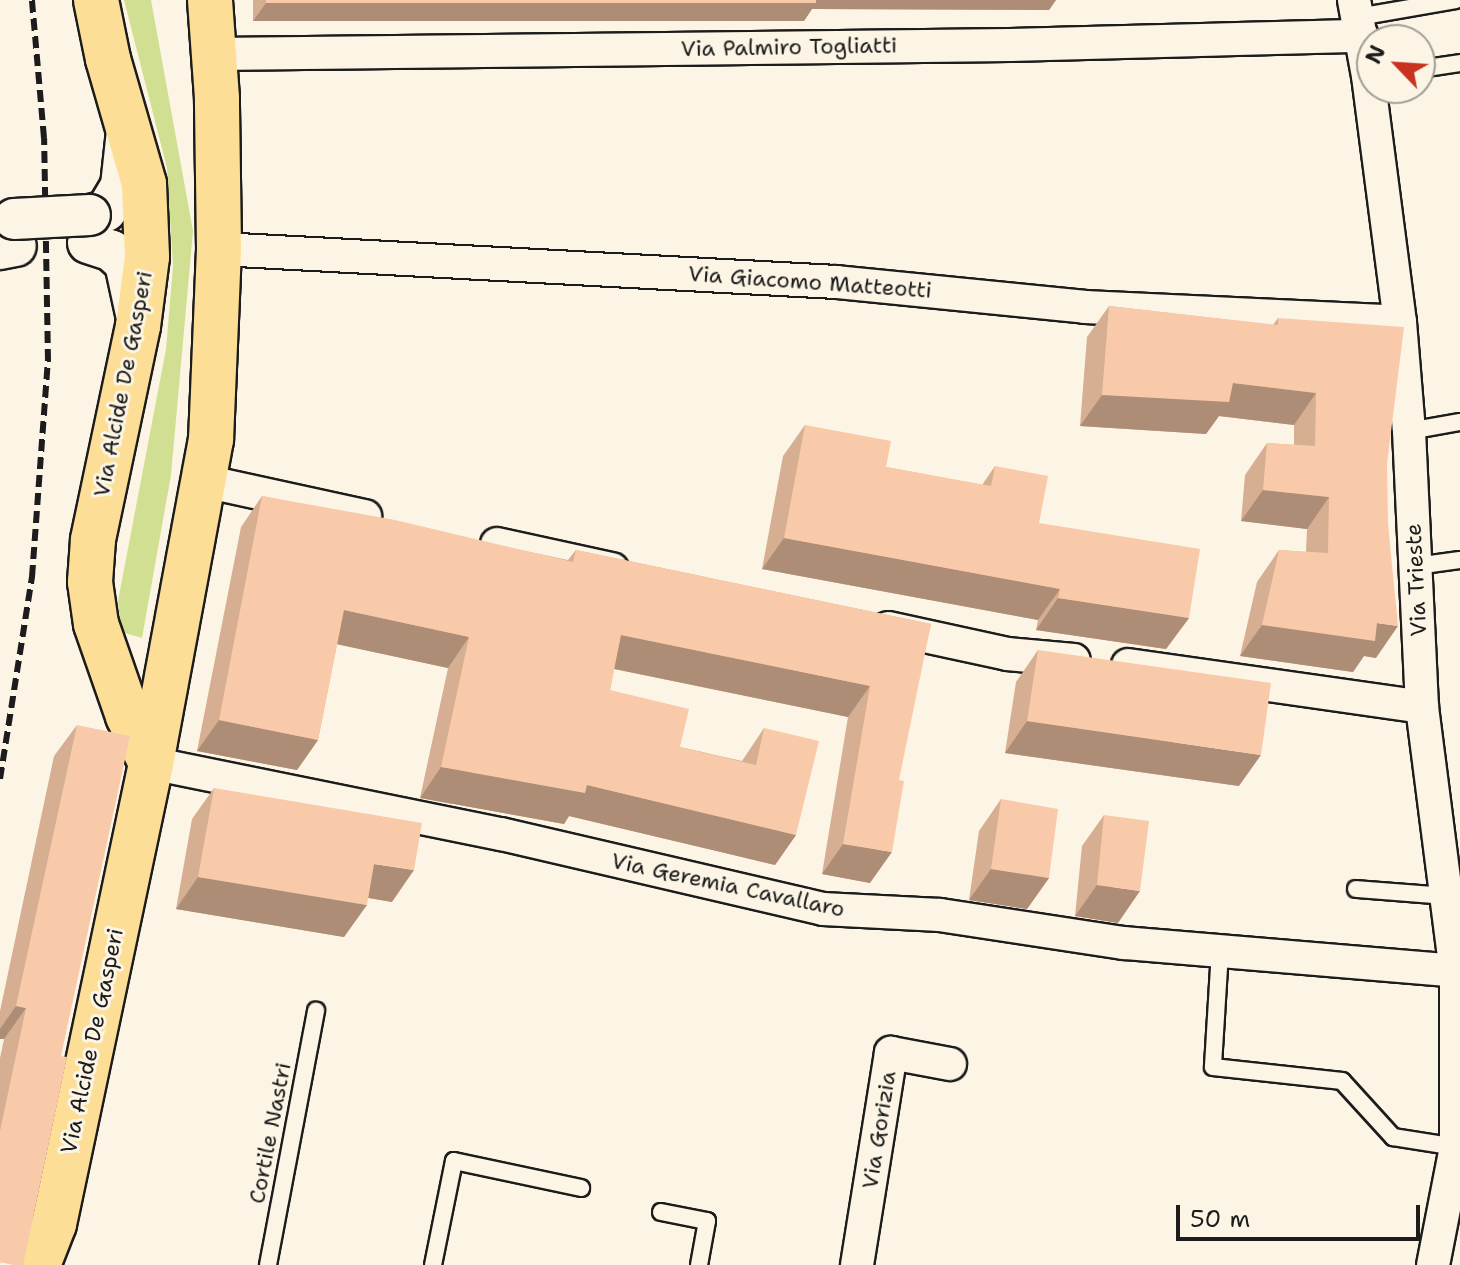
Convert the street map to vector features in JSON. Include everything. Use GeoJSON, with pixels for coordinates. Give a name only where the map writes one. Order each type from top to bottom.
{"type":"FeatureCollection","features":[{"type":"Feature","properties":{"kind":"main road","name":"Via Alcide De Gasperi"},"geometry":{"type":"LineString","coordinates":[[96,0],[108,59],[144,184],[147,257],[138,326],[93,540],[90,582],[96,624],[128,716],[151,763]]}},
{"type":"Feature","properties":{"kind":"main road","name":"Via Alcide De Gasperi"},"geometry":{"type":"LineString","coordinates":[[38,1265],[54,1245],[179,629],[211,440],[219,249],[215,54],[210,0]]}},
{"type":"Feature","properties":{"kind":"main road"},"geometry":{"type":"LineString","coordinates":[[96,624],[113,648],[140,661],[166,647],[179,629]]}},
{"type":"Feature","properties":{"kind":"street","name":"Via Palmiro Togliatti"},"geometry":{"type":"LineString","coordinates":[[215,54],[1010,45],[1358,18]]}},
{"type":"Feature","properties":{"kind":"street","name":"Via Trieste"},"geometry":{"type":"LineString","coordinates":[[1373,104],[1400,322],[1409,431],[1422,707],[1452,861],[1448,896],[1456,971],[1457,1157],[1433,1265]]}},
{"type":"Feature","properties":{"kind":"street"},"geometry":{"type":"LineString","coordinates":[[8,234],[89,229],[106,211],[121,186],[127,152],[126,119]]}},
{"type":"Feature","properties":{"kind":"street"},"geometry":{"type":"LineString","coordinates":[[89,229],[125,263],[138,326]]}},
{"type":"Feature","properties":{"kind":"street","name":"Via Giacomo Matteotti"},"geometry":{"type":"LineString","coordinates":[[219,249],[789,279],[1085,307],[1400,322]]}},
{"type":"Feature","properties":{"kind":"street"},"geometry":{"type":"LineString","coordinates":[[204,481],[389,521]]}},
{"type":"Feature","properties":{"kind":"street"},"geometry":{"type":"LineString","coordinates":[[467,538],[636,574]]}},
{"type":"Feature","properties":{"kind":"street"},"geometry":{"type":"LineString","coordinates":[[853,621],[1007,654],[1175,669],[1422,707]]}},
{"type":"Feature","properties":{"kind":"street","name":"Via Geremia Cavallaro"},"geometry":{"type":"LineString","coordinates":[[151,763],[501,834],[823,909],[940,915],[1124,943],[1456,971]]}},
{"type":"Feature","properties":{"kind":"street","name":"Via Gorizia"},"geometry":{"type":"LineString","coordinates":[[857,1265],[891,1053],[950,1064]]}},
{"type":"Feature","properties":{"kind":"lane"},"geometry":{"type":"LineString","coordinates":[[1358,18],[1456,0]]}},
{"type":"Feature","properties":{"kind":"lane"},"geometry":{"type":"LineString","coordinates":[[1436,67],[1460,63]]}},
{"type":"Feature","properties":{"kind":"lane"},"geometry":{"type":"LineString","coordinates":[[1409,431],[1460,422]]}},
{"type":"Feature","properties":{"kind":"lane"},"geometry":{"type":"LineString","coordinates":[[1416,566],[1460,560]]}},
{"type":"Feature","properties":{"kind":"lane"},"geometry":{"type":"LineString","coordinates":[[1356,889],[1448,896]]}},
{"type":"Feature","properties":{"kind":"lane"},"geometry":{"type":"LineString","coordinates":[[1220,951],[1213,1067],[1342,1081],[1393,1137],[1457,1157]]}},
{"type":"Feature","properties":{"kind":"lane","name":"Cortile Nastri"},"geometry":{"type":"LineString","coordinates":[[268,1265],[316,1010]]}},
{"type":"Feature","properties":{"kind":"lane"},"geometry":{"type":"LineString","coordinates":[[433,1265],[454,1161],[581,1188]]}},
{"type":"Feature","properties":{"kind":"lane"},"geometry":{"type":"LineString","coordinates":[[661,1212],[707,1221],[699,1265]]}},
{"type":"Feature","properties":{"kind":"green space"},"geometry":{"type":"Polygon","coordinates":[[[124,0],[151,0],[193,231],[171,475],[142,638],[121,632],[118,601],[166,349],[173,266],[167,168],[124,0]]]}},
{"type":"Feature","properties":{"kind":"building"},"geometry":{"type":"Polygon","coordinates":[[[266,0],[816,0],[816,3],[266,3],[266,0]]]}},
{"type":"Feature","properties":{"kind":"building"},"geometry":{"type":"Polygon","coordinates":[[[1109,306],[1278,325],[1278,318],[1404,327],[1387,464],[1388,524],[1398,626],[1377,623],[1375,641],[1262,625],[1279,550],[1328,553],[1329,497],[1263,490],[1267,443],[1315,446],[1316,393],[1233,383],[1229,402],[1102,395],[1109,306]]]}},
{"type":"Feature","properties":{"kind":"building"},"geometry":{"type":"Polygon","coordinates":[[[805,425],[891,441],[886,467],[991,486],[995,466],[1048,476],[1039,523],[1200,549],[1189,618],[1058,598],[1060,589],[784,538],[805,425]]]}},
{"type":"Feature","properties":{"kind":"building"},"geometry":{"type":"Polygon","coordinates":[[[262,496],[395,520],[573,562],[576,550],[931,624],[899,780],[904,781],[892,852],[843,844],[870,686],[621,635],[610,690],[689,709],[680,747],[756,765],[764,728],[819,741],[796,835],[587,785],[585,793],[441,767],[469,637],[344,610],[318,740],[219,720],[262,496]]]}},
{"type":"Feature","properties":{"kind":"building"},"geometry":{"type":"Polygon","coordinates":[[[1038,650],[1271,683],[1261,755],[1027,721],[1038,650]]]}},
{"type":"Feature","properties":{"kind":"building"},"geometry":{"type":"Polygon","coordinates":[[[77,725],[130,736],[61,1056],[67,1057],[23,1265],[13,1265],[0,1262],[0,1131],[26,1008],[16,1006],[77,725]]]}},
{"type":"Feature","properties":{"kind":"building"},"geometry":{"type":"Polygon","coordinates":[[[214,788],[422,823],[414,870],[374,864],[367,905],[198,877],[214,788]]]}},
{"type":"Feature","properties":{"kind":"building"},"geometry":{"type":"Polygon","coordinates":[[[1001,799],[1058,809],[1049,878],[991,869],[1001,799]]]}},
{"type":"Feature","properties":{"kind":"building"},"geometry":{"type":"Polygon","coordinates":[[[1104,815],[1149,821],[1140,891],[1097,885],[1104,815]]]}},
{"type":"Feature","properties":{"kind":"railway"},"geometry":{"type":"LineString","coordinates":[[0,779],[32,577],[48,361],[44,138],[32,0]]}}]}
